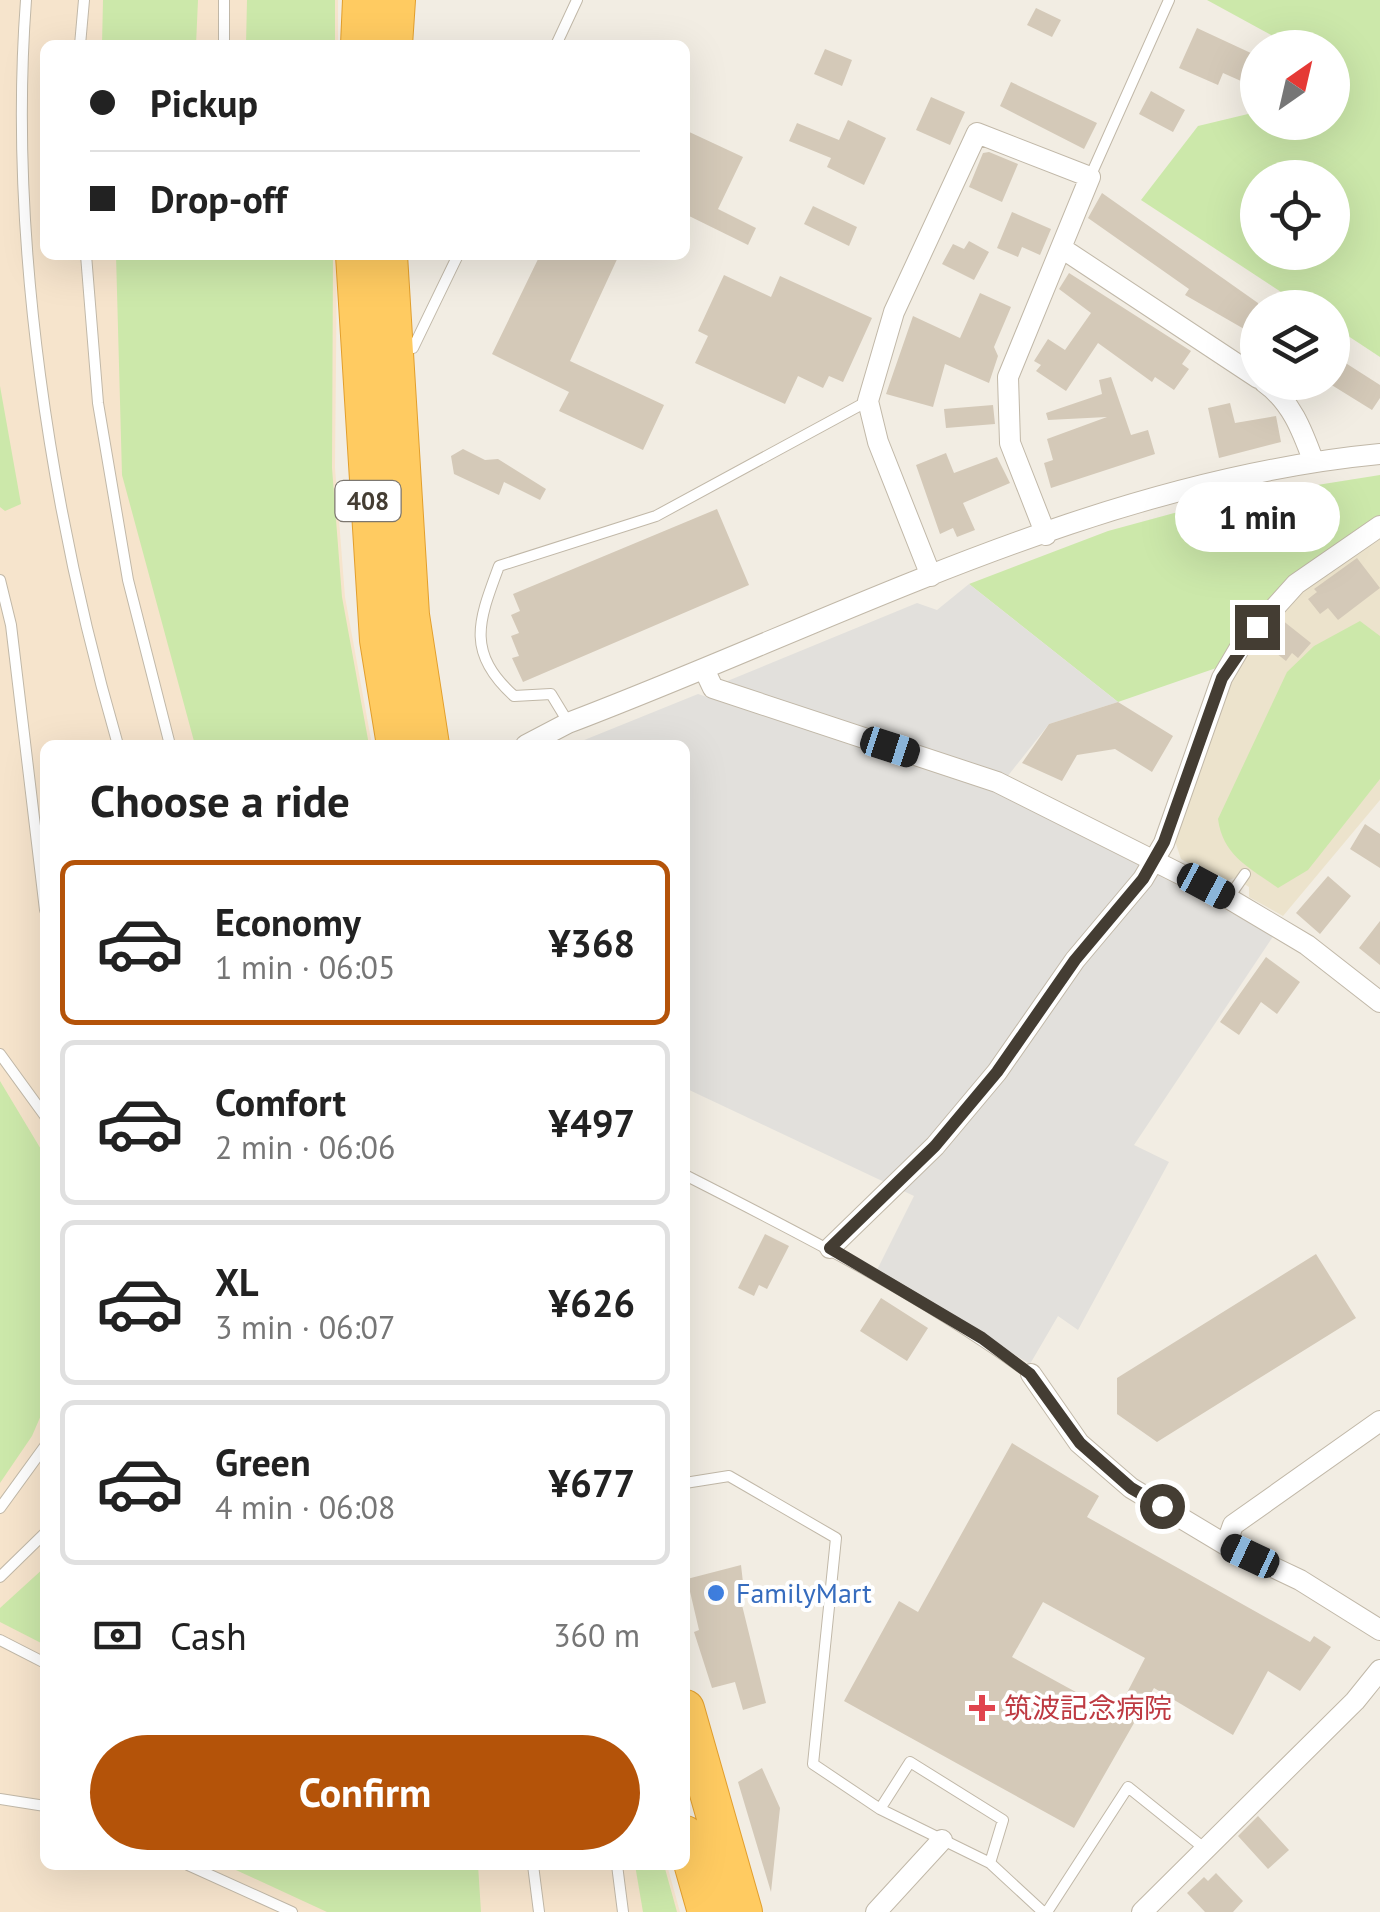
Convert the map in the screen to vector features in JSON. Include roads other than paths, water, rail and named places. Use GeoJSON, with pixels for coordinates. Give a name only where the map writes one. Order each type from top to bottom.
{"type":"FeatureCollection","features":[{"type":"Feature","properties":{"kind":"highway"},"geometry":{"type":"LineString","coordinates":[[360,40],[362,0]]}},
{"type":"Feature","properties":{"kind":"highway"},"geometry":{"type":"LineString","coordinates":[[394,40],[396,0]]}},
{"type":"Feature","properties":{"kind":"highway","name":"408"},"geometry":{"type":"LineString","coordinates":[[355,260],[379,640],[395,740]]}},
{"type":"Feature","properties":{"kind":"highway","name":"408"},"geometry":{"type":"LineString","coordinates":[[388,260],[410,616],[429,740]]}},
{"type":"Feature","properties":{"kind":"highway"},"geometry":{"type":"LineString","coordinates":[[690,1726],[743,1912]]}},
{"type":"Feature","properties":{"kind":"highway"},"geometry":{"type":"LineString","coordinates":[[690,1852],[707,1912]]}},
{"type":"Feature","properties":{"kind":"street"},"geometry":{"type":"LineString","coordinates":[[931,576],[878,442],[868,401],[894,312],[977,132],[1090,177],[1008,377],[1010,443],[1046,535]]}},
{"type":"Feature","properties":{"kind":"street"},"geometry":{"type":"LineString","coordinates":[[1063,249],[1240,366]]}},
{"type":"Feature","properties":{"kind":"street"},"geometry":{"type":"LineString","coordinates":[[1284,400],[1301,427],[1312,460]]}},
{"type":"Feature","properties":{"kind":"street"},"geometry":{"type":"LineString","coordinates":[[536,740],[568,723],[705,671],[931,576],[1046,535],[1180,490],[1312,460],[1380,454]]}},
{"type":"Feature","properties":{"kind":"street"},"geometry":{"type":"LineString","coordinates":[[830,1248],[935,1146],[997,1072],[1075,960],[1155,860],[1222,678],[1242,644],[1296,584],[1380,526]]}},
{"type":"Feature","properties":{"kind":"street"},"geometry":{"type":"LineString","coordinates":[[705,671],[713,688],[997,782],[1155,860],[1307,945],[1380,1002]]}},
{"type":"Feature","properties":{"kind":"street"},"geometry":{"type":"LineString","coordinates":[[1030,1374],[1080,1443],[1131,1488],[1226,1544],[1300,1580],[1380,1630]]}},
{"type":"Feature","properties":{"kind":"street"},"geometry":{"type":"LineString","coordinates":[[1226,1544],[1233,1526],[1380,1422]]}},
{"type":"Feature","properties":{"kind":"street"},"geometry":{"type":"LineString","coordinates":[[1142,1912],[1355,1701],[1380,1670]]}},
{"type":"Feature","properties":{"kind":"street"},"geometry":{"type":"LineString","coordinates":[[876,1912],[942,1840]]}},
{"type":"Feature","properties":{"kind":"lane"},"geometry":{"type":"LineString","coordinates":[[26,0],[25,248],[55,459],[95,666],[117,740]]}},
{"type":"Feature","properties":{"kind":"lane"},"geometry":{"type":"LineString","coordinates":[[80,40],[84,0]]}},
{"type":"Feature","properties":{"kind":"lane"},"geometry":{"type":"LineString","coordinates":[[224,0],[224,40]]}},
{"type":"Feature","properties":{"kind":"lane"},"geometry":{"type":"LineString","coordinates":[[558,40],[577,0]]}},
{"type":"Feature","properties":{"kind":"lane"},"geometry":{"type":"LineString","coordinates":[[1090,177],[1169,0]]}},
{"type":"Feature","properties":{"kind":"lane"},"geometry":{"type":"LineString","coordinates":[[86,260],[100,420],[128,580],[169,740]]}},
{"type":"Feature","properties":{"kind":"lane"},"geometry":{"type":"LineString","coordinates":[[392,351],[414,348],[456,260]]}},
{"type":"Feature","properties":{"kind":"lane"},"geometry":{"type":"LineString","coordinates":[[568,723],[551,694],[514,696],[492,676],[478,625],[499,566],[656,516],[868,401]]}},
{"type":"Feature","properties":{"kind":"lane"},"geometry":{"type":"LineString","coordinates":[[0,580],[10,625],[40,869]]}},
{"type":"Feature","properties":{"kind":"lane"},"geometry":{"type":"LineString","coordinates":[[1226,901],[1245,874]]}},
{"type":"Feature","properties":{"kind":"lane"},"geometry":{"type":"LineString","coordinates":[[0,1054],[40,1109]]}},
{"type":"Feature","properties":{"kind":"lane"},"geometry":{"type":"LineString","coordinates":[[690,1178],[830,1248],[982,1338],[1030,1374]]}},
{"type":"Feature","properties":{"kind":"lane"},"geometry":{"type":"LineString","coordinates":[[0,1508],[40,1453]]}},
{"type":"Feature","properties":{"kind":"lane"},"geometry":{"type":"LineString","coordinates":[[690,1482],[729,1476],[836,1538],[813,1764],[880,1810],[990,1863],[1045,1912],[1128,1787],[1204,1848]]}},
{"type":"Feature","properties":{"kind":"lane"},"geometry":{"type":"LineString","coordinates":[[0,1576],[40,1537]]}},
{"type":"Feature","properties":{"kind":"lane"},"geometry":{"type":"LineString","coordinates":[[0,1640],[40,1660]]}},
{"type":"Feature","properties":{"kind":"lane"},"geometry":{"type":"LineString","coordinates":[[880,1810],[910,1762],[1003,1820],[990,1863]]}},
{"type":"Feature","properties":{"kind":"lane"},"geometry":{"type":"LineString","coordinates":[[0,1799],[40,1805]]}},
{"type":"Feature","properties":{"kind":"lane"},"geometry":{"type":"LineString","coordinates":[[199,1870],[292,1912]]}},
{"type":"Feature","properties":{"kind":"lane"},"geometry":{"type":"LineString","coordinates":[[534,1870],[539,1912]]}},
{"type":"Feature","properties":{"kind":"lane"},"geometry":{"type":"LineString","coordinates":[[618,1870],[623,1912]]}},
{"type":"Feature","properties":{"kind":"place","name":"FamilyMart"},"geometry":{"type":"Point","coordinates":[716,1593]}},
{"type":"Feature","properties":{"kind":"place","name":"筑波記念病院"},"geometry":{"type":"Point","coordinates":[982,1708]}}]}
